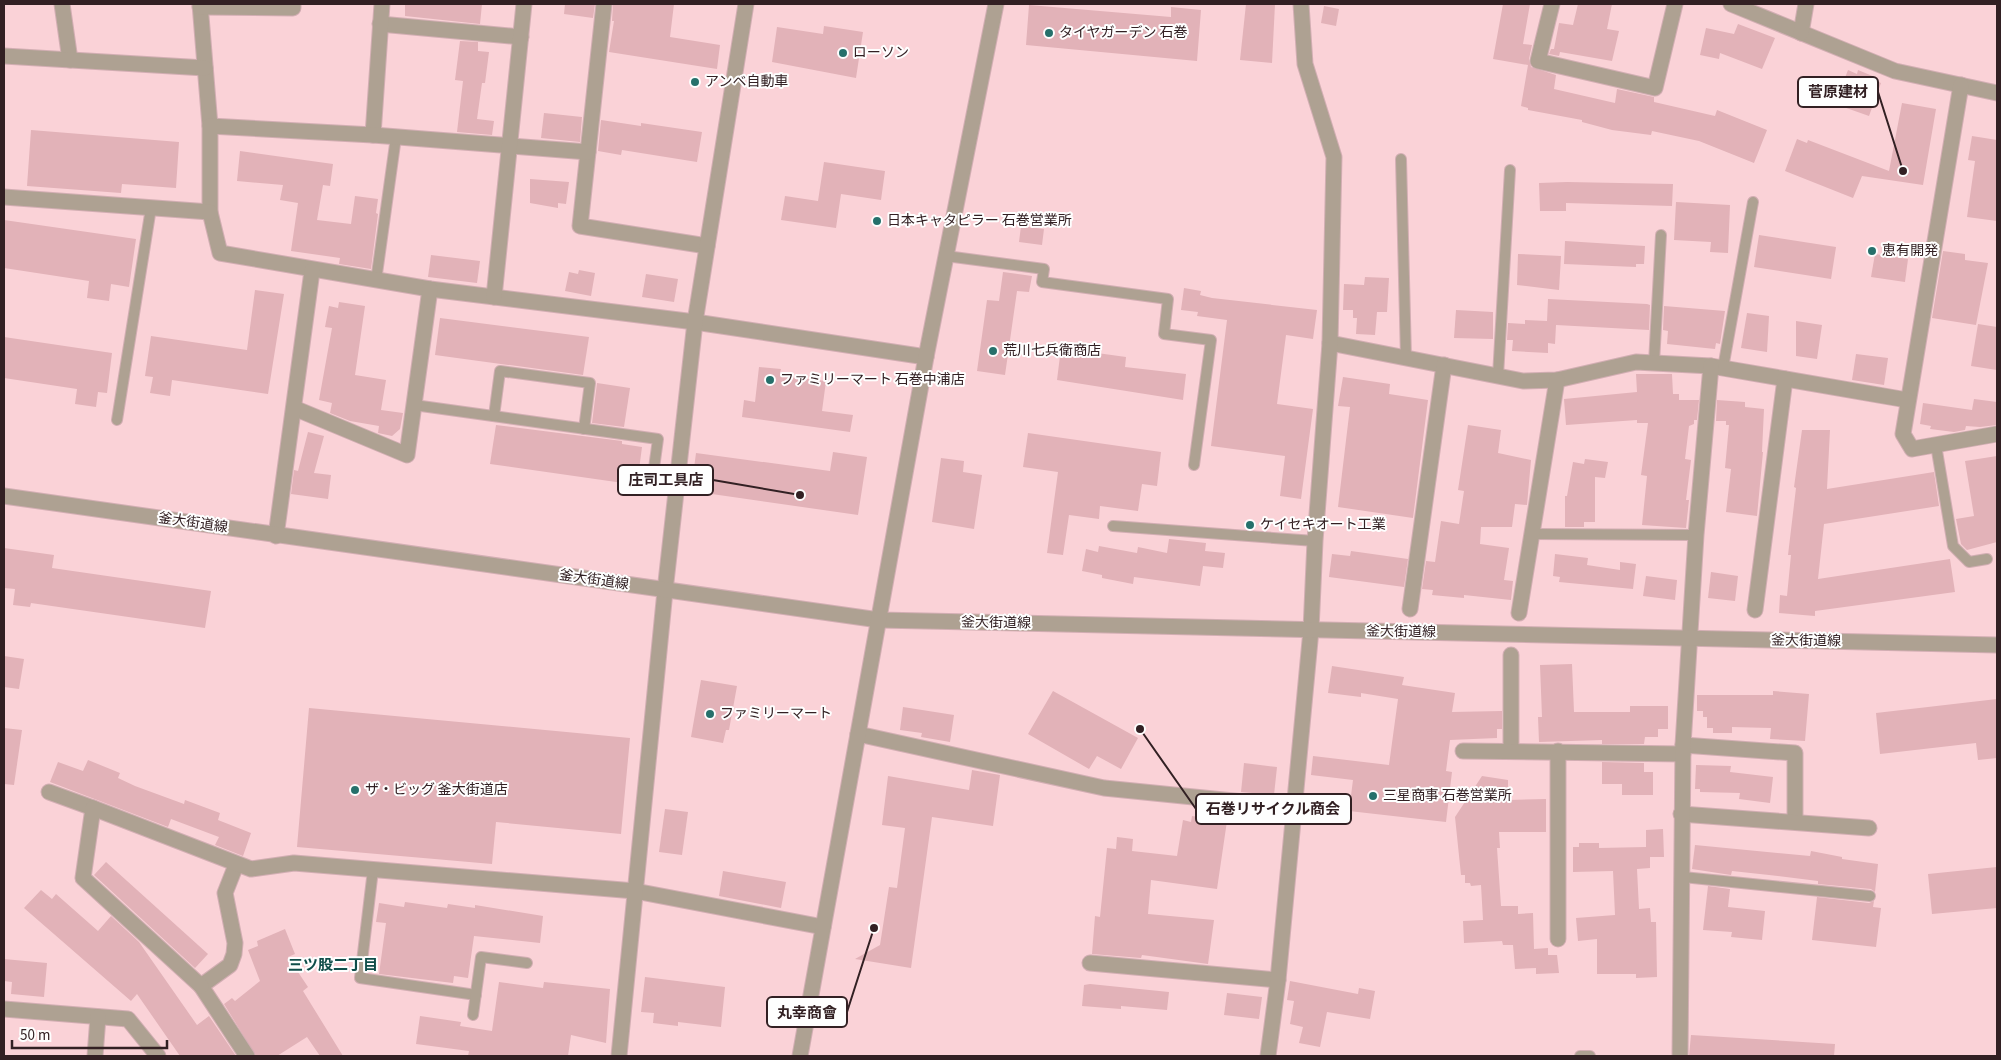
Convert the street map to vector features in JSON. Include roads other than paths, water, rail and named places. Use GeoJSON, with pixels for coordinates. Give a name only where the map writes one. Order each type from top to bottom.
{"type":"FeatureCollection","features":[{"type":"Feature","properties":{"kind":"street"},"geometry":{"type":"LineString","coordinates":[[62,4],[70,60]]}},
{"type":"Feature","properties":{"kind":"street"},"geometry":{"type":"LineString","coordinates":[[293,4],[293,8],[200,6],[210,126],[210,212],[220,253],[312,271],[430,289],[695,322],[926,356]]}},
{"type":"Feature","properties":{"kind":"street"},"geometry":{"type":"LineString","coordinates":[[373,135],[382,4]]}},
{"type":"Feature","properties":{"kind":"street"},"geometry":{"type":"LineString","coordinates":[[494,298],[524,4]]}},
{"type":"Feature","properties":{"kind":"street"},"geometry":{"type":"LineString","coordinates":[[604,4],[580,226],[707,246]]}},
{"type":"Feature","properties":{"kind":"street"},"geometry":{"type":"LineString","coordinates":[[619,1056],[665,591],[695,322],[746,4]]}},
{"type":"Feature","properties":{"kind":"street"},"geometry":{"type":"LineString","coordinates":[[800,1056],[926,356],[996,4]]}},
{"type":"Feature","properties":{"kind":"street"},"geometry":{"type":"LineString","coordinates":[[1268,1056],[1278,980],[1311,630],[1315,541],[1330,343],[1334,157],[1304,64],[1301,4]]}},
{"type":"Feature","properties":{"kind":"street"},"geometry":{"type":"LineString","coordinates":[[1552,4],[1538,61],[1655,88],[1675,4]]}},
{"type":"Feature","properties":{"kind":"street"},"geometry":{"type":"LineString","coordinates":[[1731,4],[1895,71],[1997,93]]}},
{"type":"Feature","properties":{"kind":"street"},"geometry":{"type":"LineString","coordinates":[[1801,33],[1806,4]]}},
{"type":"Feature","properties":{"kind":"street"},"geometry":{"type":"LineString","coordinates":[[380,24],[521,37]]}},
{"type":"Feature","properties":{"kind":"street"},"geometry":{"type":"LineString","coordinates":[[4,56],[205,68]]}},
{"type":"Feature","properties":{"kind":"street"},"geometry":{"type":"LineString","coordinates":[[1961,85],[1907,400],[1903,434],[1912,449],[1997,434]]}},
{"type":"Feature","properties":{"kind":"street"},"geometry":{"type":"LineString","coordinates":[[210,126],[373,135],[588,152]]}},
{"type":"Feature","properties":{"kind":"street"},"geometry":{"type":"LineString","coordinates":[[4,197],[210,212]]}},
{"type":"Feature","properties":{"kind":"street"},"geometry":{"type":"LineString","coordinates":[[276,536],[312,271]]}},
{"type":"Feature","properties":{"kind":"street"},"geometry":{"type":"LineString","coordinates":[[294,408],[407,455],[430,289]]}},
{"type":"Feature","properties":{"kind":"street"},"geometry":{"type":"LineString","coordinates":[[1330,343],[1523,381],[1557,380],[1636,362],[1717,367],[1907,400]]}},
{"type":"Feature","properties":{"kind":"street"},"geometry":{"type":"LineString","coordinates":[[1410,610],[1444,365]]}},
{"type":"Feature","properties":{"kind":"street"},"geometry":{"type":"LineString","coordinates":[[1680,1056],[1683,749],[1696,535],[1717,367]]}},
{"type":"Feature","properties":{"kind":"street"},"geometry":{"type":"LineString","coordinates":[[1755,610],[1785,378]]}},
{"type":"Feature","properties":{"kind":"street"},"geometry":{"type":"LineString","coordinates":[[1519,612],[1534,534],[1557,380]]}},
{"type":"Feature","properties":{"kind":"street","name":"釜大街道線"},"geometry":{"type":"LineString","coordinates":[[4,496],[879,620],[1997,645]]}},
{"type":"Feature","properties":{"kind":"street"},"geometry":{"type":"LineString","coordinates":[[1511,656],[1511,751]]}},
{"type":"Feature","properties":{"kind":"street"},"geometry":{"type":"LineString","coordinates":[[858,734],[1104,788],[1294,807]]}},
{"type":"Feature","properties":{"kind":"street"},"geometry":{"type":"LineString","coordinates":[[1463,751],[1683,749],[1796,752],[1795,821]]}},
{"type":"Feature","properties":{"kind":"street"},"geometry":{"type":"LineString","coordinates":[[1558,751],[1558,939]]}},
{"type":"Feature","properties":{"kind":"street"},"geometry":{"type":"LineString","coordinates":[[49,792],[250,869],[294,863],[635,890],[823,927]]}},
{"type":"Feature","properties":{"kind":"street"},"geometry":{"type":"LineString","coordinates":[[93,808],[83,878],[201,986],[247,1056]]}},
{"type":"Feature","properties":{"kind":"street"},"geometry":{"type":"LineString","coordinates":[[1681,814],[1869,828]]}},
{"type":"Feature","properties":{"kind":"street"},"geometry":{"type":"LineString","coordinates":[[201,986],[230,965],[234,954],[235,943],[225,893],[236,865]]}},
{"type":"Feature","properties":{"kind":"street"},"geometry":{"type":"LineString","coordinates":[[1090,963],[1278,980]]}},
{"type":"Feature","properties":{"kind":"street"},"geometry":{"type":"LineString","coordinates":[[4,1009],[128,1019],[158,1056]]}},
{"type":"Feature","properties":{"kind":"street"},"geometry":{"type":"LineString","coordinates":[[95,1056],[98,1017]]}},
{"type":"Feature","properties":{"kind":"lane"},"geometry":{"type":"LineString","coordinates":[[376,281],[396,137]]}},
{"type":"Feature","properties":{"kind":"lane"},"geometry":{"type":"LineString","coordinates":[[1401,159],[1406,358]]}},
{"type":"Feature","properties":{"kind":"lane"},"geometry":{"type":"LineString","coordinates":[[1498,376],[1510,170]]}},
{"type":"Feature","properties":{"kind":"lane"},"geometry":{"type":"LineString","coordinates":[[1717,367],[1753,202]]}},
{"type":"Feature","properties":{"kind":"lane"},"geometry":{"type":"LineString","coordinates":[[116,420],[151,208]]}},
{"type":"Feature","properties":{"kind":"lane"},"geometry":{"type":"LineString","coordinates":[[1654,363],[1661,235]]}},
{"type":"Feature","properties":{"kind":"lane"},"geometry":{"type":"LineString","coordinates":[[946,256],[1044,269],[1042,282],[1168,299],[1164,334],[1211,340],[1194,465]]}},
{"type":"Feature","properties":{"kind":"lane"},"geometry":{"type":"LineString","coordinates":[[494,416],[500,371],[590,383],[584,429]]}},
{"type":"Feature","properties":{"kind":"lane"},"geometry":{"type":"LineString","coordinates":[[414,405],[658,439],[651,490]]}},
{"type":"Feature","properties":{"kind":"lane"},"geometry":{"type":"LineString","coordinates":[[1936,445],[1953,546],[1969,562],[1987,559]]}},
{"type":"Feature","properties":{"kind":"lane"},"geometry":{"type":"LineString","coordinates":[[1113,526],[1315,541]]}},
{"type":"Feature","properties":{"kind":"lane"},"geometry":{"type":"LineString","coordinates":[[1534,534],[1696,535]]}},
{"type":"Feature","properties":{"kind":"lane"},"geometry":{"type":"LineString","coordinates":[[373,870],[360,978],[476,995]]}},
{"type":"Feature","properties":{"kind":"lane"},"geometry":{"type":"LineString","coordinates":[[1682,877],[1870,896]]}},
{"type":"Feature","properties":{"kind":"lane"},"geometry":{"type":"LineString","coordinates":[[473,1015],[481,957],[527,963]]}},
{"type":"Feature","properties":{"kind":"lane"},"geometry":{"type":"LineString","coordinates":[[1580,1056],[1590,1056]]}},
{"type":"Feature","properties":{"kind":"place","name":"タイヤガーデン 石巻"},"geometry":{"type":"Point","coordinates":[1049,33]}},
{"type":"Feature","properties":{"kind":"place","name":"ローソン"},"geometry":{"type":"Point","coordinates":[843,53]}},
{"type":"Feature","properties":{"kind":"place","name":"アンベ自動車"},"geometry":{"type":"Point","coordinates":[695,82]}},
{"type":"Feature","properties":{"kind":"place","name":"菅原建材"},"geometry":{"type":"Point","coordinates":[1903,171]}},
{"type":"Feature","properties":{"kind":"place","name":"日本キャタピラー 石巻営業所"},"geometry":{"type":"Point","coordinates":[877,221]}},
{"type":"Feature","properties":{"kind":"place","name":"恵有開発"},"geometry":{"type":"Point","coordinates":[1872,251]}},
{"type":"Feature","properties":{"kind":"place","name":"荒川七兵衛商店"},"geometry":{"type":"Point","coordinates":[993,351]}},
{"type":"Feature","properties":{"kind":"place","name":"ファミリーマート 石巻中浦店"},"geometry":{"type":"Point","coordinates":[770,380]}},
{"type":"Feature","properties":{"kind":"place","name":"庄司工具店"},"geometry":{"type":"Point","coordinates":[800,495]}},
{"type":"Feature","properties":{"kind":"place","name":"ケイセキオート工業"},"geometry":{"type":"Point","coordinates":[1250,525]}},
{"type":"Feature","properties":{"kind":"place","name":"ファミリーマート"},"geometry":{"type":"Point","coordinates":[710,714]}},
{"type":"Feature","properties":{"kind":"place","name":"石巻リサイクル商会"},"geometry":{"type":"Point","coordinates":[1140,729]}},
{"type":"Feature","properties":{"kind":"place","name":"ザ・ビッグ 釜大街道店"},"geometry":{"type":"Point","coordinates":[355,790]}},
{"type":"Feature","properties":{"kind":"place","name":"三星商事 石巻営業所"},"geometry":{"type":"Point","coordinates":[1373,796]}},
{"type":"Feature","properties":{"kind":"place","name":"丸幸商會"},"geometry":{"type":"Point","coordinates":[874,928]}},
{"type":"Feature","properties":{"kind":"district","name":"三ツ股二丁目"},"geometry":{"type":"Point","coordinates":[333,965]}}]}
